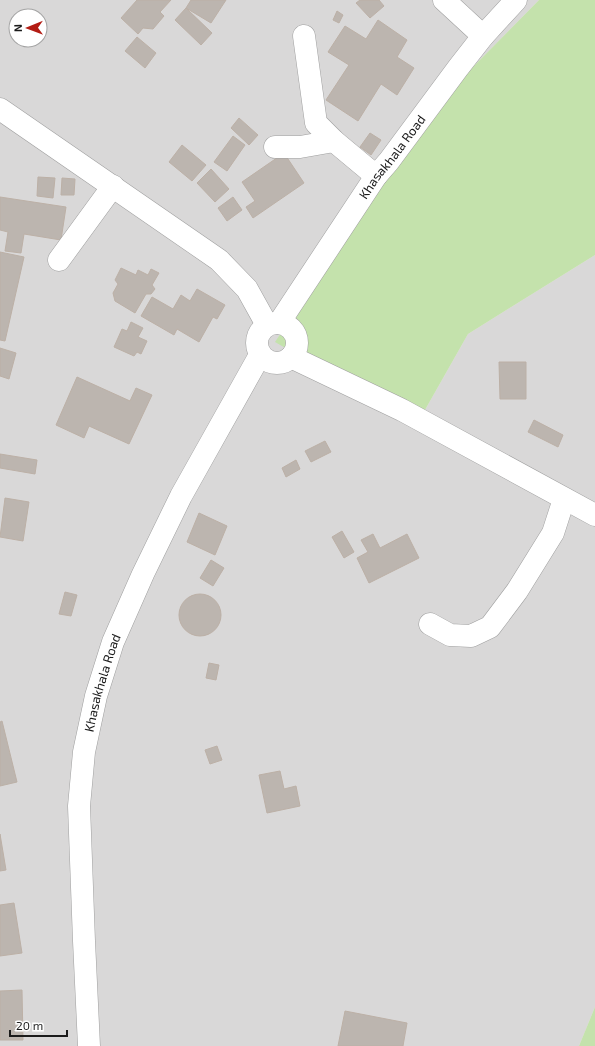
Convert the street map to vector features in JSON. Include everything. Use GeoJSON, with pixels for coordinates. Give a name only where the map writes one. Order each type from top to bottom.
{"type":"FeatureCollection","features":[{"type":"Feature","properties":{"kind":"street"},"geometry":{"type":"LineString","coordinates":[[444,0],[483,36]]}},
{"type":"Feature","properties":{"kind":"street","name":"Khasakhala Road"},"geometry":{"type":"LineString","coordinates":[[273,324],[376,176],[389,161],[483,36],[516,0]]}},
{"type":"Feature","properties":{"kind":"street"},"geometry":{"type":"LineString","coordinates":[[304,36],[316,123],[334,141],[376,176]]}},
{"type":"Feature","properties":{"kind":"street"},"geometry":{"type":"LineString","coordinates":[[0,109],[219,260],[247,290],[273,324]]}},
{"type":"Feature","properties":{"kind":"street"},"geometry":{"type":"LineString","coordinates":[[275,147],[300,147],[334,141]]}},
{"type":"Feature","properties":{"kind":"street"},"geometry":{"type":"LineString","coordinates":[[59,260],[113,186]]}},
{"type":"Feature","properties":{"kind":"street"},"geometry":{"type":"LineString","coordinates":[[273,324],[285,324],[291,328],[295,334],[297,346],[291,357],[285,362],[272,363],[265,360],[260,355],[256,342],[262,329],[273,324]]}},
{"type":"Feature","properties":{"kind":"street","name":"Khasakhala Road"},"geometry":{"type":"LineString","coordinates":[[90,1046],[79,806],[84,752],[96,696],[112,642],[143,574],[181,496],[260,355]]}},
{"type":"Feature","properties":{"kind":"street"},"geometry":{"type":"LineString","coordinates":[[291,357],[402,410],[595,515]]}},
{"type":"Feature","properties":{"kind":"street"},"geometry":{"type":"LineString","coordinates":[[430,624],[450,635],[471,636],[490,627],[517,591],[552,533],[564,499]]}},
{"type":"Feature","properties":{"kind":"shaded area"},"geometry":{"type":"Polygon","coordinates":[[[0,0],[539,0],[468,72],[417,424],[468,334],[595,255],[595,1007],[579,1046],[0,1046],[0,0]]]}},
{"type":"Feature","properties":{"kind":"green space"},"geometry":{"type":"Polygon","coordinates":[[[539,0],[595,0],[595,255],[468,334],[417,424],[275,342],[394,163],[468,72],[539,0]]]}},
{"type":"Feature","properties":{"kind":"green space"},"geometry":{"type":"Polygon","coordinates":[[[595,1007],[595,1046],[579,1046],[595,1007]]]}},
{"type":"Feature","properties":{"kind":"building"},"geometry":{"type":"Polygon","coordinates":[[[137,0],[171,0],[160,12],[164,16],[153,29],[143,28],[138,34],[121,18],[137,0]]]}},
{"type":"Feature","properties":{"kind":"building"},"geometry":{"type":"Polygon","coordinates":[[[191,0],[226,0],[211,23],[186,8],[191,0]]]}},
{"type":"Feature","properties":{"kind":"building"},"geometry":{"type":"Polygon","coordinates":[[[360,0],[379,0],[384,6],[370,18],[356,3],[360,0]]]}},
{"type":"Feature","properties":{"kind":"building"},"geometry":{"type":"Polygon","coordinates":[[[186,8],[212,33],[201,45],[175,20],[186,8]]]}},
{"type":"Feature","properties":{"kind":"building"},"geometry":{"type":"Polygon","coordinates":[[[337,11],[343,15],[339,23],[333,20],[337,11]]]}},
{"type":"Feature","properties":{"kind":"building"},"geometry":{"type":"Polygon","coordinates":[[[378,20],[407,40],[397,57],[414,68],[397,95],[381,84],[358,121],[326,100],[349,65],[328,52],[345,26],[366,39],[378,20]]]}},
{"type":"Feature","properties":{"kind":"building"},"geometry":{"type":"Polygon","coordinates":[[[137,37],[156,53],[145,68],[125,51],[137,37]]]}},
{"type":"Feature","properties":{"kind":"building"},"geometry":{"type":"Polygon","coordinates":[[[239,118],[258,135],[249,145],[231,128],[239,118]]]}},
{"type":"Feature","properties":{"kind":"building"},"geometry":{"type":"Polygon","coordinates":[[[370,133],[381,140],[371,155],[360,147],[370,133]]]}},
{"type":"Feature","properties":{"kind":"building"},"geometry":{"type":"Polygon","coordinates":[[[233,136],[245,145],[227,171],[214,162],[233,136]]]}},
{"type":"Feature","properties":{"kind":"building"},"geometry":{"type":"Polygon","coordinates":[[[182,145],[206,165],[192,181],[169,162],[182,145]]]}},
{"type":"Feature","properties":{"kind":"building"},"geometry":{"type":"Polygon","coordinates":[[[284,153],[304,183],[253,218],[246,207],[255,201],[242,182],[284,153]]]}},
{"type":"Feature","properties":{"kind":"building"},"geometry":{"type":"Polygon","coordinates":[[[211,169],[229,189],[215,202],[197,183],[211,169]]]}},
{"type":"Feature","properties":{"kind":"building"},"geometry":{"type":"Polygon","coordinates":[[[38,177],[55,178],[53,198],[37,196],[38,177]]]}},
{"type":"Feature","properties":{"kind":"building"},"geometry":{"type":"Polygon","coordinates":[[[62,178],[75,179],[74,195],[61,195],[62,178]]]}},
{"type":"Feature","properties":{"kind":"building"},"geometry":{"type":"Polygon","coordinates":[[[0,197],[66,207],[61,240],[24,234],[21,253],[5,251],[8,232],[0,230],[0,197]]]}},
{"type":"Feature","properties":{"kind":"building"},"geometry":{"type":"Polygon","coordinates":[[[233,197],[242,210],[227,221],[218,208],[233,197]]]}},
{"type":"Feature","properties":{"kind":"building"},"geometry":{"type":"Polygon","coordinates":[[[0,252],[24,257],[5,341],[0,340],[0,252]]]}},
{"type":"Feature","properties":{"kind":"building"},"geometry":{"type":"Polygon","coordinates":[[[121,268],[136,275],[138,270],[148,275],[151,269],[159,273],[152,285],[155,289],[151,294],[146,294],[135,313],[115,301],[113,293],[118,284],[115,280],[121,268]]]}},
{"type":"Feature","properties":{"kind":"building"},"geometry":{"type":"Polygon","coordinates":[[[197,289],[225,305],[217,319],[213,317],[199,342],[177,329],[174,335],[141,316],[152,297],[173,309],[181,295],[190,301],[197,289]]]}},
{"type":"Feature","properties":{"kind":"building"},"geometry":{"type":"Polygon","coordinates":[[[131,322],[143,328],[138,337],[147,341],[141,354],[137,352],[134,356],[114,347],[122,329],[127,331],[131,322]]]}},
{"type":"Feature","properties":{"kind":"building"},"geometry":{"type":"Polygon","coordinates":[[[0,348],[16,353],[9,379],[0,376],[0,348]]]}},
{"type":"Feature","properties":{"kind":"building"},"geometry":{"type":"Polygon","coordinates":[[[499,362],[526,362],[526,399],[500,399],[499,362]]]}},
{"type":"Feature","properties":{"kind":"building"},"geometry":{"type":"Polygon","coordinates":[[[77,377],[130,401],[136,388],[152,395],[129,444],[89,426],[84,438],[56,425],[77,377]]]}},
{"type":"Feature","properties":{"kind":"building"},"geometry":{"type":"Polygon","coordinates":[[[534,420],[563,435],[558,447],[528,432],[534,420]]]}},
{"type":"Feature","properties":{"kind":"building"},"geometry":{"type":"Polygon","coordinates":[[[325,441],[331,452],[311,462],[305,451],[325,441]]]}},
{"type":"Feature","properties":{"kind":"building"},"geometry":{"type":"Polygon","coordinates":[[[0,454],[37,460],[35,474],[0,468],[0,454]]]}},
{"type":"Feature","properties":{"kind":"building"},"geometry":{"type":"Polygon","coordinates":[[[296,460],[300,469],[286,477],[282,468],[296,460]]]}},
{"type":"Feature","properties":{"kind":"building"},"geometry":{"type":"Polygon","coordinates":[[[5,498],[29,502],[23,541],[0,537],[5,498]]]}},
{"type":"Feature","properties":{"kind":"building"},"geometry":{"type":"Polygon","coordinates":[[[199,513],[227,526],[215,555],[187,542],[199,513]]]}},
{"type":"Feature","properties":{"kind":"building"},"geometry":{"type":"Polygon","coordinates":[[[342,531],[354,552],[344,558],[332,537],[342,531]]]}},
{"type":"Feature","properties":{"kind":"building"},"geometry":{"type":"Polygon","coordinates":[[[373,534],[380,548],[407,534],[419,558],[369,583],[357,558],[368,552],[361,540],[373,534]]]}},
{"type":"Feature","properties":{"kind":"building"},"geometry":{"type":"Polygon","coordinates":[[[211,560],[224,568],[213,586],[200,578],[211,560]]]}},
{"type":"Feature","properties":{"kind":"building"},"geometry":{"type":"Polygon","coordinates":[[[65,592],[77,595],[71,616],[59,614],[65,592]]]}},
{"type":"Feature","properties":{"kind":"building"},"geometry":{"type":"Polygon","coordinates":[[[196,594],[204,594],[212,597],[218,603],[221,615],[218,627],[212,633],[204,636],[196,636],[188,633],[182,627],[179,619],[179,611],[182,603],[188,597],[196,594]]]}},
{"type":"Feature","properties":{"kind":"building"},"geometry":{"type":"Polygon","coordinates":[[[209,663],[219,665],[216,680],[206,678],[209,663]]]}},
{"type":"Feature","properties":{"kind":"building"},"geometry":{"type":"Polygon","coordinates":[[[2,721],[17,782],[0,786],[0,722],[2,721]]]}},
{"type":"Feature","properties":{"kind":"building"},"geometry":{"type":"Polygon","coordinates":[[[217,746],[222,760],[210,764],[205,750],[217,746]]]}},
{"type":"Feature","properties":{"kind":"building"},"geometry":{"type":"Polygon","coordinates":[[[280,771],[284,789],[296,786],[300,806],[267,813],[259,775],[280,771]]]}},
{"type":"Feature","properties":{"kind":"building"},"geometry":{"type":"Polygon","coordinates":[[[0,834],[6,870],[0,871],[0,834]]]}},
{"type":"Feature","properties":{"kind":"building"},"geometry":{"type":"Polygon","coordinates":[[[14,903],[22,953],[0,956],[0,905],[14,903]]]}},
{"type":"Feature","properties":{"kind":"building"},"geometry":{"type":"Polygon","coordinates":[[[22,990],[23,1040],[0,1040],[0,991],[22,990]]]}},
{"type":"Feature","properties":{"kind":"building"},"geometry":{"type":"Polygon","coordinates":[[[345,1011],[407,1023],[403,1046],[338,1046],[345,1011]]]}}]}
